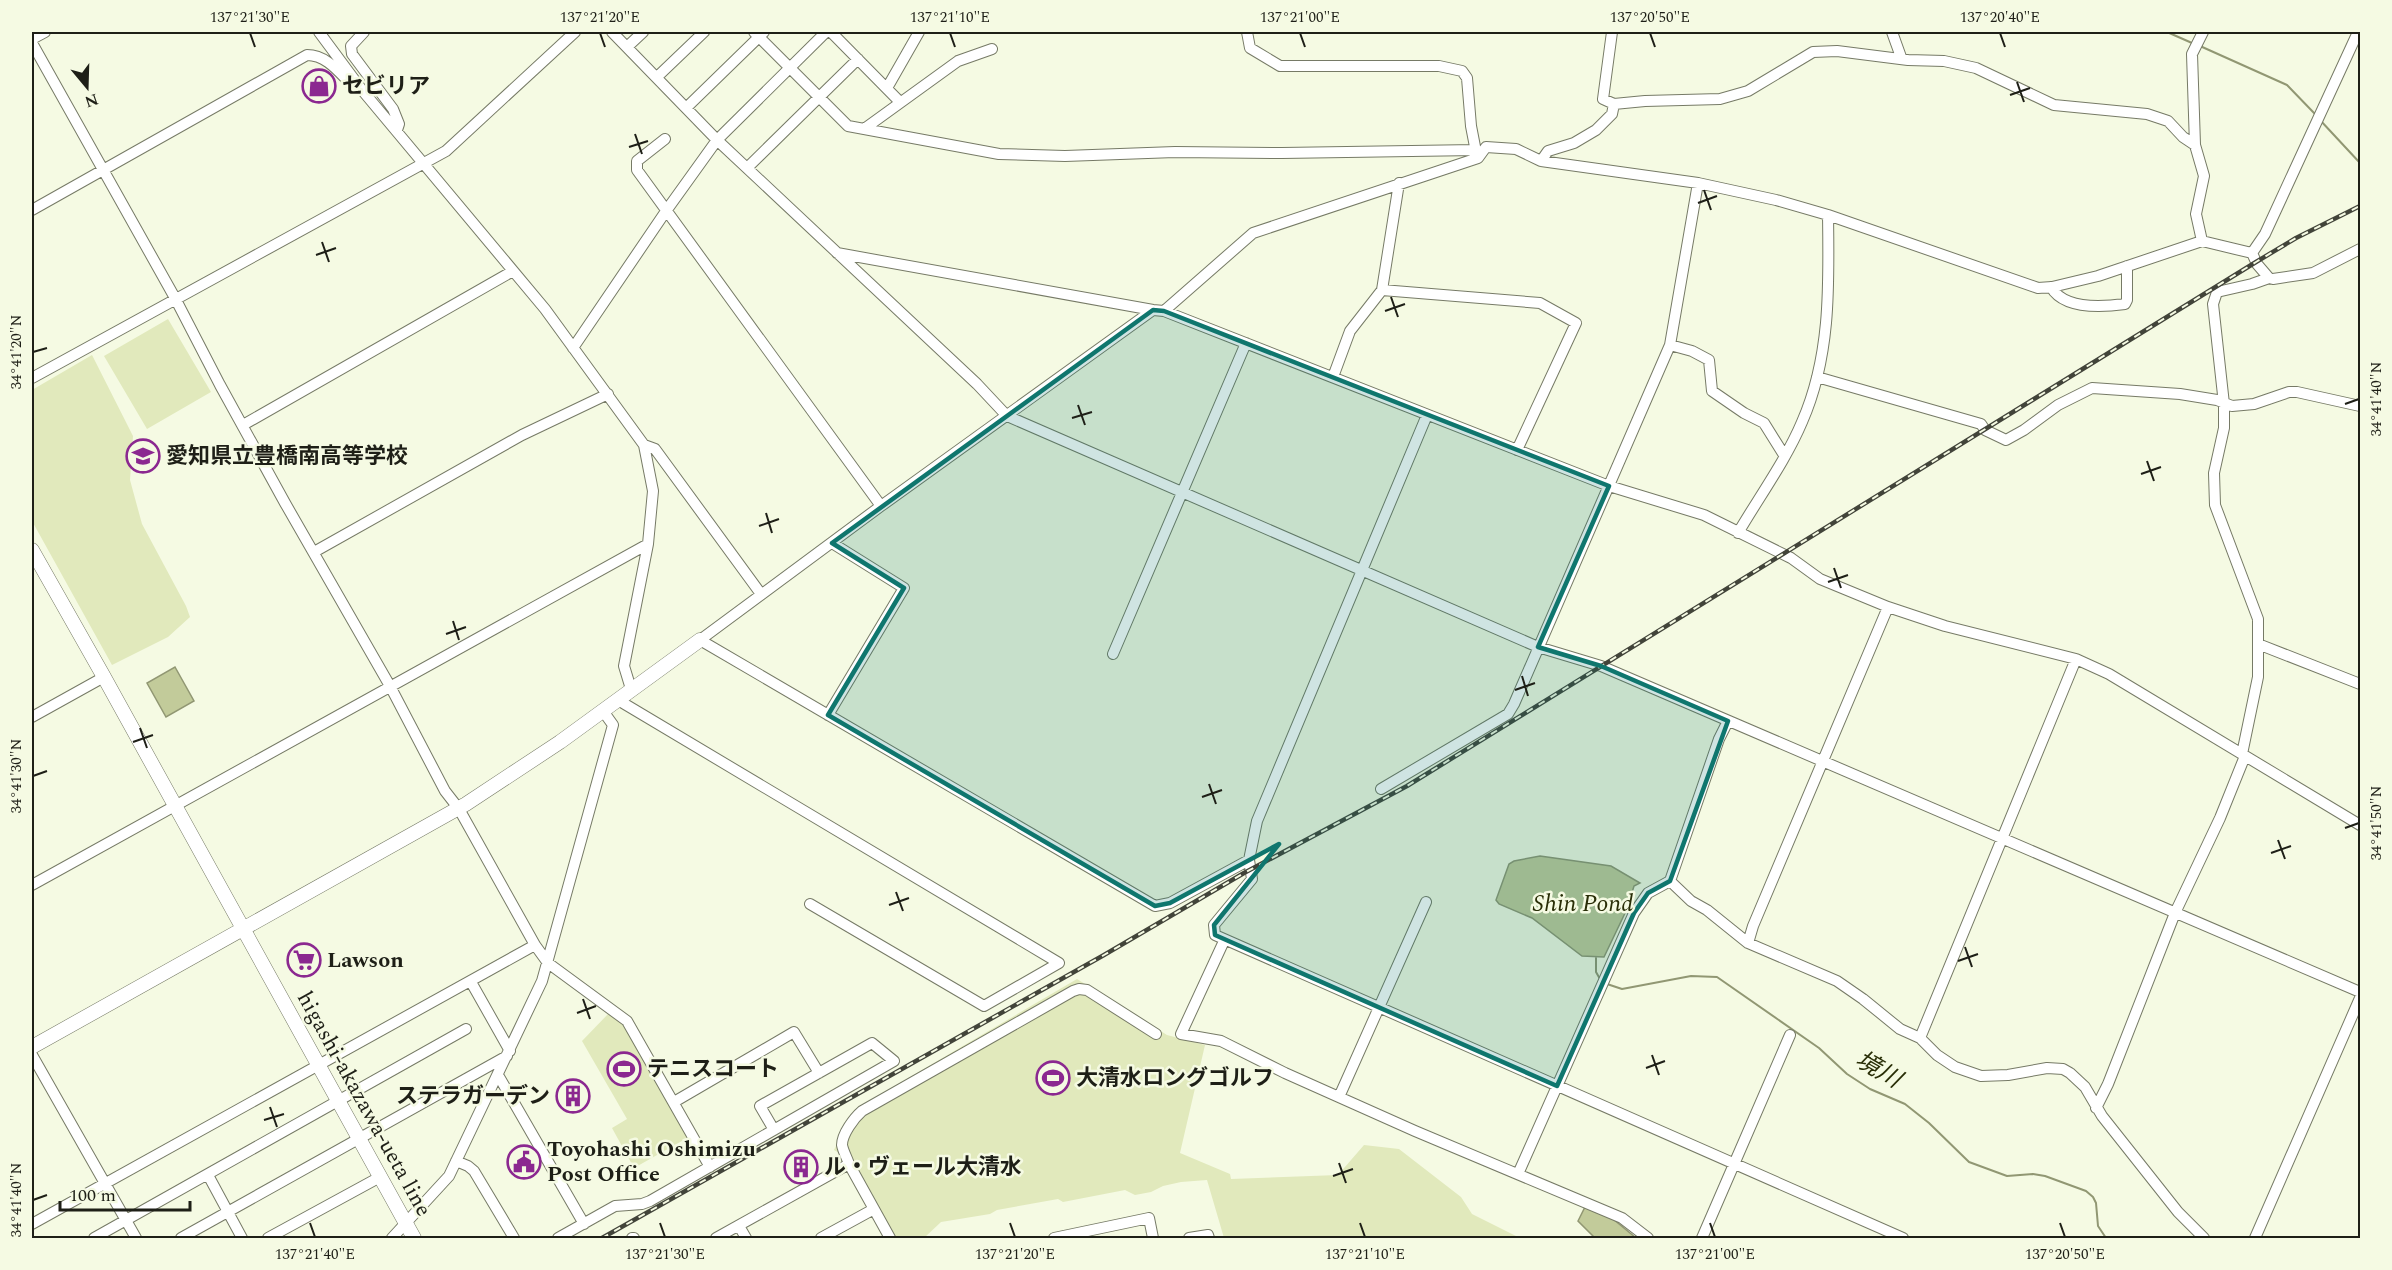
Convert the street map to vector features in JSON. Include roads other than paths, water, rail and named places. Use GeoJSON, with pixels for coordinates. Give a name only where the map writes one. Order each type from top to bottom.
{"type":"FeatureCollection","features":[{"type":"Feature","properties":{"kind":"main road","name":"higashi-akazawa-ueta line"},"geometry":{"type":"LineString","coordinates":[[32,550],[414,1239]]}},
{"type":"Feature","properties":{"kind":"main road"},"geometry":{"type":"LineString","coordinates":[[32,1047],[459,809],[519,770],[700,640]]}},
{"type":"Feature","properties":{"kind":"street"},"geometry":{"type":"LineString","coordinates":[[45,32],[32,41],[243,425],[390,686],[445,790],[459,809],[535,945],[548,963],[627,1021],[710,1167]]}},
{"type":"Feature","properties":{"kind":"street"},"geometry":{"type":"LineString","coordinates":[[319,32],[362,90],[545,309],[645,445],[653,491],[648,544],[624,666],[632,689]]}},
{"type":"Feature","properties":{"kind":"street"},"geometry":{"type":"LineString","coordinates":[[364,32],[351,46],[352,54],[393,109],[399,124],[397,130]]}},
{"type":"Feature","properties":{"kind":"street"},"geometry":{"type":"LineString","coordinates":[[32,378],[446,151],[575,32]]}},
{"type":"Feature","properties":{"kind":"street"},"geometry":{"type":"LineString","coordinates":[[612,32],[717,140],[977,384],[1007,416],[1538,647],[1600,666],[2361,992]]}},
{"type":"Feature","properties":{"kind":"street"},"geometry":{"type":"LineString","coordinates":[[627,47],[643,32]]}},
{"type":"Feature","properties":{"kind":"street"},"geometry":{"type":"LineString","coordinates":[[657,77],[704,32]]}},
{"type":"Feature","properties":{"kind":"street"},"geometry":{"type":"LineString","coordinates":[[573,348],[717,140],[826,32]]}},
{"type":"Feature","properties":{"kind":"street"},"geometry":{"type":"LineString","coordinates":[[831,32],[900,102]]}},
{"type":"Feature","properties":{"kind":"street"},"geometry":{"type":"LineString","coordinates":[[887,88],[919,32]]}},
{"type":"Feature","properties":{"kind":"street"},"geometry":{"type":"LineString","coordinates":[[1248,32],[1250,48],[1280,66],[1439,66],[1462,70],[1467,78],[1471,126],[1477,154]]}},
{"type":"Feature","properties":{"kind":"street"},"geometry":{"type":"LineString","coordinates":[[1612,32],[1603,99],[1614,104],[1720,99],[1748,91],[1813,52],[1837,51],[1901,57],[1908,60],[1944,61],[1976,68],[2054,105],[2147,114],[2168,121],[2183,137],[2195,145]]}},
{"type":"Feature","properties":{"kind":"street"},"geometry":{"type":"LineString","coordinates":[[1892,32],[1901,57]]}},
{"type":"Feature","properties":{"kind":"street"},"geometry":{"type":"LineString","coordinates":[[2252,253],[2265,234],[2358,32]]}},
{"type":"Feature","properties":{"kind":"street"},"geometry":{"type":"LineString","coordinates":[[686,108],[759,33],[789,67],[848,126],[999,154],[1065,156],[1175,152],[1477,154]]}},
{"type":"Feature","properties":{"kind":"street"},"geometry":{"type":"LineString","coordinates":[[2199,40],[2192,54],[2195,145],[2204,176],[2196,214],[2202,241]]}},
{"type":"Feature","properties":{"kind":"street"},"geometry":{"type":"LineString","coordinates":[[864,129],[958,60],[992,49]]}},
{"type":"Feature","properties":{"kind":"street"},"geometry":{"type":"LineString","coordinates":[[32,210],[307,55],[316,55],[325,59],[352,85],[362,90]]}},
{"type":"Feature","properties":{"kind":"street"},"geometry":{"type":"LineString","coordinates":[[747,168],[858,59]]}},
{"type":"Feature","properties":{"kind":"street"},"geometry":{"type":"LineString","coordinates":[[1541,161],[1548,151],[1574,143],[1596,130],[1612,114],[1614,104]]}},
{"type":"Feature","properties":{"kind":"street"},"geometry":{"type":"LineString","coordinates":[[665,140],[641,157],[636,165],[666,211],[881,506]]}},
{"type":"Feature","properties":{"kind":"street"},"geometry":{"type":"LineString","coordinates":[[1249,860],[1170,903],[1155,906],[700,640],[881,506],[1159,311],[1253,233],[1399,183],[1477,154],[1486,147],[1516,150],[1541,161],[1698,183],[1776,200],[1828,215],[2038,288],[2098,276],[2202,241],[2252,253]]}},
{"type":"Feature","properties":{"kind":"street"},"geometry":{"type":"LineString","coordinates":[[1333,377],[1350,331],[1382,290],[1399,183]]}},
{"type":"Feature","properties":{"kind":"street"},"geometry":{"type":"LineString","coordinates":[[1381,789],[1508,714],[1514,704],[1670,345],[1698,183]]}},
{"type":"Feature","properties":{"kind":"street"},"geometry":{"type":"LineString","coordinates":[[1738,533],[1803,421],[1818,377],[1825,345],[1829,288],[1828,215]]}},
{"type":"Feature","properties":{"kind":"street"},"geometry":{"type":"LineString","coordinates":[[2096,1108],[2108,1084],[2175,913],[2220,818],[2243,755],[2258,677],[2258,619],[2215,505],[2214,473],[2224,428],[2224,404],[2213,303],[2217,292],[2269,278],[2313,273],[2360,249]]}},
{"type":"Feature","properties":{"kind":"street"},"geometry":{"type":"LineString","coordinates":[[837,253],[1159,311],[1246,343],[1608,486],[1704,515],[1791,558],[1820,579],[1888,607],[1945,626],[2076,659],[2109,674],[2361,825]]}},
{"type":"Feature","properties":{"kind":"street"},"geometry":{"type":"LineString","coordinates":[[2252,253],[2257,264],[2269,278]]}},
{"type":"Feature","properties":{"kind":"street"},"geometry":{"type":"LineString","coordinates":[[2051,287],[2054,293],[2082,306],[2101,307],[2125,304],[2127,266]]}},
{"type":"Feature","properties":{"kind":"street"},"geometry":{"type":"LineString","coordinates":[[243,425],[513,271]]}},
{"type":"Feature","properties":{"kind":"street"},"geometry":{"type":"LineString","coordinates":[[1382,290],[1540,303],[1576,323],[1516,450]]}},
{"type":"Feature","properties":{"kind":"street"},"geometry":{"type":"LineString","coordinates":[[1113,654],[1246,343]]}},
{"type":"Feature","properties":{"kind":"street"},"geometry":{"type":"LineString","coordinates":[[1670,345],[1692,351],[1709,360],[1712,392],[1764,423],[1784,455]]}},
{"type":"Feature","properties":{"kind":"street"},"geometry":{"type":"LineString","coordinates":[[1818,377],[1981,424],[1985,430],[2006,440],[2058,405],[2092,388],[2180,394],[2217,400],[2224,404],[2254,404],[2289,392],[2297,392],[2361,406]]}},
{"type":"Feature","properties":{"kind":"street"},"geometry":{"type":"LineString","coordinates":[[314,552],[522,435],[609,394]]}},
{"type":"Feature","properties":{"kind":"street"},"geometry":{"type":"LineString","coordinates":[[1427,415],[1360,570],[1257,821],[1249,860],[1251,879],[1214,925],[1215,935],[1224,941],[1903,1239]]}},
{"type":"Feature","properties":{"kind":"street"},"geometry":{"type":"LineString","coordinates":[[645,445],[656,449],[760,594]]}},
{"type":"Feature","properties":{"kind":"street"},"geometry":{"type":"LineString","coordinates":[[828,715],[904,588],[832,543]]}},
{"type":"Feature","properties":{"kind":"street"},"geometry":{"type":"LineString","coordinates":[[32,885],[648,544]]}},
{"type":"Feature","properties":{"kind":"street"},"geometry":{"type":"LineString","coordinates":[[1748,943],[1753,926],[1888,607]]}},
{"type":"Feature","properties":{"kind":"street"},"geometry":{"type":"LineString","coordinates":[[2258,644],[2361,684]]}},
{"type":"Feature","properties":{"kind":"street"},"geometry":{"type":"LineString","coordinates":[[1920,1038],[2076,659]]}},
{"type":"Feature","properties":{"kind":"street"},"geometry":{"type":"LineString","coordinates":[[32,717],[104,677]]}},
{"type":"Feature","properties":{"kind":"street"},"geometry":{"type":"LineString","coordinates":[[618,700],[1059,963],[984,1006],[810,904]]}},
{"type":"Feature","properties":{"kind":"street"},"geometry":{"type":"LineString","coordinates":[[392,1239],[449,1176],[542,981],[612,725],[603,711]]}},
{"type":"Feature","properties":{"kind":"street"},"geometry":{"type":"LineString","coordinates":[[1518,1174],[1634,913],[1648,893],[1670,881],[1719,739],[1728,721]]}},
{"type":"Feature","properties":{"kind":"street"},"geometry":{"type":"LineString","coordinates":[[1670,881],[1691,901],[1707,910],[1748,943],[1837,981],[1900,1029],[1920,1038],[1946,1062],[1981,1076],[2008,1075],[2047,1068],[2063,1069],[2085,1087],[2096,1108],[2178,1212],[2204,1239]]}},
{"type":"Feature","properties":{"kind":"street"},"geometry":{"type":"LineString","coordinates":[[1339,1097],[1426,902]]}},
{"type":"Feature","properties":{"kind":"street"},"geometry":{"type":"LineString","coordinates":[[1224,941],[1181,1034],[1221,1041],[1285,1073],[1415,1131],[1622,1218],[1648,1239]]}},
{"type":"Feature","properties":{"kind":"street"},"geometry":{"type":"LineString","coordinates":[[32,1224],[535,945]]}},
{"type":"Feature","properties":{"kind":"street"},"geometry":{"type":"LineString","coordinates":[[471,982],[508,1054]]}},
{"type":"Feature","properties":{"kind":"street"},"geometry":{"type":"LineString","coordinates":[[890,1239],[843,1149],[843,1141],[856,1115],[1073,991],[1087,990],[1156,1034]]}},
{"type":"Feature","properties":{"kind":"street"},"geometry":{"type":"LineString","coordinates":[[2255,1239],[2361,998]]}},
{"type":"Feature","properties":{"kind":"street"},"geometry":{"type":"LineString","coordinates":[[94,1239],[466,1029]]}},
{"type":"Feature","properties":{"kind":"street"},"geometry":{"type":"LineString","coordinates":[[674,1102],[795,1032],[819,1072]]}},
{"type":"Feature","properties":{"kind":"street"},"geometry":{"type":"LineString","coordinates":[[1702,1239],[1790,1035]]}},
{"type":"Feature","properties":{"kind":"street"},"geometry":{"type":"LineString","coordinates":[[558,1239],[615,1206],[642,1204],[650,1201],[710,1167],[894,1061],[872,1043],[819,1072],[760,1106],[774,1130]]}},
{"type":"Feature","properties":{"kind":"street"},"geometry":{"type":"LineString","coordinates":[[181,1239],[360,1140],[508,1054]]}},
{"type":"Feature","properties":{"kind":"street"},"geometry":{"type":"LineString","coordinates":[[32,1055],[136,1239]]}},
{"type":"Feature","properties":{"kind":"street"},"geometry":{"type":"LineString","coordinates":[[498,1075],[584,1224]]}},
{"type":"Feature","properties":{"kind":"street"},"geometry":{"type":"LineString","coordinates":[[456,1161],[474,1171],[514,1239]]}},
{"type":"Feature","properties":{"kind":"street"},"geometry":{"type":"LineString","coordinates":[[716,1239],[849,1164]]}},
{"type":"Feature","properties":{"kind":"street"},"geometry":{"type":"LineString","coordinates":[[208,1175],[242,1239]]}},
{"type":"Feature","properties":{"kind":"street"},"geometry":{"type":"LineString","coordinates":[[268,1239],[380,1177]]}},
{"type":"Feature","properties":{"kind":"street"},"geometry":{"type":"LineString","coordinates":[[821,1239],[874,1209]]}},
{"type":"Feature","properties":{"kind":"street"},"geometry":{"type":"LineString","coordinates":[[1054,1239],[1149,1218],[1153,1239]]}},
{"type":"Feature","properties":{"kind":"street"},"geometry":{"type":"LineString","coordinates":[[739,1226],[746,1239]]}},
{"type":"Feature","properties":{"kind":"street"},"geometry":{"type":"LineString","coordinates":[[1189,1239],[1208,1234],[1209,1239]]}},
{"type":"Feature","properties":{"kind":"water"},"geometry":{"type":"Polygon","coordinates":[[[175,667],[194,701],[166,717],[147,683],[175,667]]]}},
{"type":"Feature","properties":{"kind":"water","name":"Shin Pond"},"geometry":{"type":"Polygon","coordinates":[[[1540,856],[1611,866],[1640,883],[1634,886],[1627,909],[1604,957],[1582,956],[1532,918],[1499,904],[1496,900],[1509,864],[1540,856]]]}},
{"type":"Feature","properties":{"kind":"water"},"geometry":{"type":"Polygon","coordinates":[[[1585,1207],[1613,1219],[1636,1238],[1595,1238],[1578,1221],[1585,1207]]]}},
{"type":"Feature","properties":{"kind":"waterway"},"geometry":{"type":"LineString","coordinates":[[2167,32],[2192,43]]}},
{"type":"Feature","properties":{"kind":"waterway"},"geometry":{"type":"LineString","coordinates":[[2200,46],[2287,85],[2315,114]]}},
{"type":"Feature","properties":{"kind":"waterway"},"geometry":{"type":"LineString","coordinates":[[2320,120],[2360,163]]}},
{"type":"Feature","properties":{"kind":"waterway","name":"境川"},"geometry":{"type":"LineString","coordinates":[[1596,958],[1596,972],[1600,979]]}},
{"type":"Feature","properties":{"kind":"waterway","name":"境川"},"geometry":{"type":"LineString","coordinates":[[1607,984],[1622,989],[1691,976],[1717,977],[1819,1048],[1847,1074],[1870,1089],[1905,1104],[1929,1123],[1969,1162],[2007,1176],[2033,1174],[2045,1176],[2086,1191],[2096,1203],[2098,1226],[2106,1238]]}},
{"type":"Feature","properties":{"kind":"railway"},"geometry":{"type":"LineString","coordinates":[[602,1238],[1104,955],[1244,873],[1407,786],[2256,262],[2296,238],[2360,206]]}},
{"type":"Feature","properties":{"kind":"place","name":"セビリア"},"geometry":{"type":"Point","coordinates":[319,86]}},
{"type":"Feature","properties":{"kind":"place","name":"愛知県立豊橋南高等学校"},"geometry":{"type":"Point","coordinates":[143,456]}},
{"type":"Feature","properties":{"kind":"place","name":"Lawson"},"geometry":{"type":"Point","coordinates":[304,960]}},
{"type":"Feature","properties":{"kind":"place","name":"テニスコート"},"geometry":{"type":"Point","coordinates":[624,1069]}},
{"type":"Feature","properties":{"kind":"place","name":"大清水ロングゴルフ"},"geometry":{"type":"Point","coordinates":[1053,1078]}},
{"type":"Feature","properties":{"kind":"place","name":"ステラガーデン"},"geometry":{"type":"Point","coordinates":[573,1096]}},
{"type":"Feature","properties":{"kind":"place","name":"Toyohashi Oshimizu Post Office"},"geometry":{"type":"Point","coordinates":[524,1162]}},
{"type":"Feature","properties":{"kind":"place","name":"ル・ヴェール大清水"},"geometry":{"type":"Point","coordinates":[801,1167]}}]}
